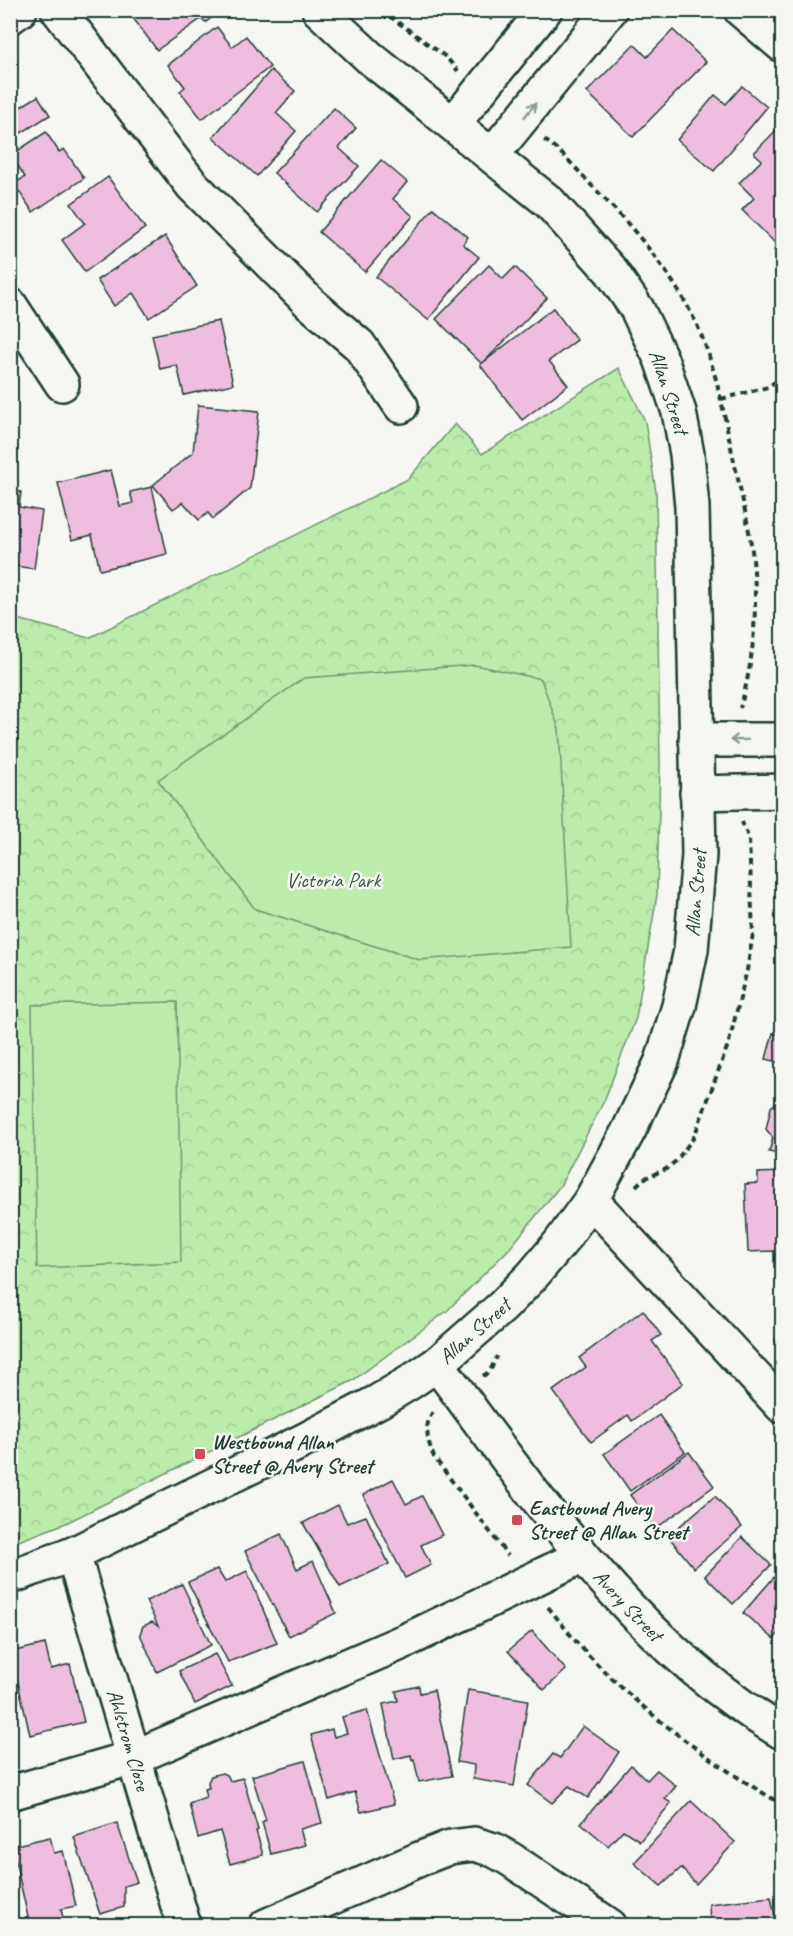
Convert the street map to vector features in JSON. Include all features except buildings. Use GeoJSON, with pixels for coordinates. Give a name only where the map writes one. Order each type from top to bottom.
{"type":"FeatureCollection","features":[{"type":"Feature","properties":{"kind":"street"},"geometry":{"type":"LineString","coordinates":[[10,17],[20,10]]}},
{"type":"Feature","properties":{"kind":"street"},"geometry":{"type":"LineString","coordinates":[[58,10],[192,185],[310,303],[359,345],[401,406]]}},
{"type":"Feature","properties":{"kind":"street","name":"Allan Street"},"geometry":{"type":"LineString","coordinates":[[10,1577],[73,1554],[379,1401],[437,1364],[502,1307],[560,1243],[591,1200],[629,1130],[662,1061],[679,1005],[691,950],[699,855],[692,507],[687,454],[679,411],[661,359],[637,309],[611,271],[549,202],[348,38],[319,10]]}},
{"type":"Feature","properties":{"kind":"street"},"geometry":{"type":"LineString","coordinates":[[453,124],[545,10]]}},
{"type":"Feature","properties":{"kind":"street"},"geometry":{"type":"LineString","coordinates":[[492,155],[610,10]]}},
{"type":"Feature","properties":{"kind":"street"},"geometry":{"type":"LineString","coordinates":[[741,10],[783,45]]}},
{"type":"Feature","properties":{"kind":"street"},"geometry":{"type":"LineString","coordinates":[[10,305],[62,384]]}},
{"type":"Feature","properties":{"kind":"street"},"geometry":{"type":"LineString","coordinates":[[696,740],[783,740]]}},
{"type":"Feature","properties":{"kind":"street"},"geometry":{"type":"LineString","coordinates":[[697,793],[783,791]]}},
{"type":"Feature","properties":{"kind":"street"},"geometry":{"type":"LineString","coordinates":[[591,1200],[783,1406]]}},
{"type":"Feature","properties":{"kind":"street","name":"Avery Street"},"geometry":{"type":"LineString","coordinates":[[437,1364],[582,1556],[632,1612],[708,1680],[783,1732]]}},
{"type":"Feature","properties":{"kind":"street","name":"Ahlstrom Close"},"geometry":{"type":"LineString","coordinates":[[73,1554],[184,1926]]}},
{"type":"Feature","properties":{"kind":"street"},"geometry":{"type":"LineString","coordinates":[[10,1793],[135,1757],[405,1641],[582,1556]]}},
{"type":"Feature","properties":{"kind":"street"},"geometry":{"type":"LineString","coordinates":[[266,1926],[422,1858],[450,1847],[474,1844],[494,1850],[510,1859],[610,1926]]}},
{"type":"Feature","properties":{"kind":"path"},"geometry":{"type":"LineString","coordinates":[[381,10],[446,57],[456,66],[459,77]]}},
{"type":"Feature","properties":{"kind":"path"},"geometry":{"type":"LineString","coordinates":[[722,399],[768,387],[783,377]]}},
{"type":"Feature","properties":{"kind":"path"},"geometry":{"type":"LineString","coordinates":[[632,1193],[643,1179],[666,1169],[676,1161],[694,1137],[729,1042],[747,970],[753,934],[749,839],[746,829],[738,820]]}},
{"type":"Feature","properties":{"kind":"path"},"geometry":{"type":"LineString","coordinates":[[431,1413],[428,1419],[429,1446],[434,1456],[528,1582],[580,1647],[687,1742],[749,1785],[783,1803]]}},
{"type":"Feature","properties":{"kind":"green space","name":"Victoria Park"},"geometry":{"type":"Polygon","coordinates":[[[619,368],[645,421],[656,492],[660,763],[657,895],[636,1018],[604,1101],[560,1186],[510,1248],[447,1311],[352,1381],[66,1523],[11,1544],[10,617],[89,638],[408,479],[455,424],[482,454],[619,368]]]}},
{"type":"Feature","properties":{"kind":"green space"},"geometry":{"type":"Polygon","coordinates":[[[475,665],[541,679],[559,729],[571,947],[420,960],[255,909],[158,780],[304,678],[475,665]]]}},
{"type":"Feature","properties":{"kind":"green space"},"geometry":{"type":"Polygon","coordinates":[[[177,1002],[181,1262],[37,1268],[32,1005],[177,1002]]]}},
{"type":"Feature","properties":{"kind":"place","name":"Westbound Allan Street @ Avery Street"},"geometry":{"type":"Point","coordinates":[200,1454]}},
{"type":"Feature","properties":{"kind":"place","name":"Eastbound Avery Street @ Allan Street"},"geometry":{"type":"Point","coordinates":[517,1520]}}]}
